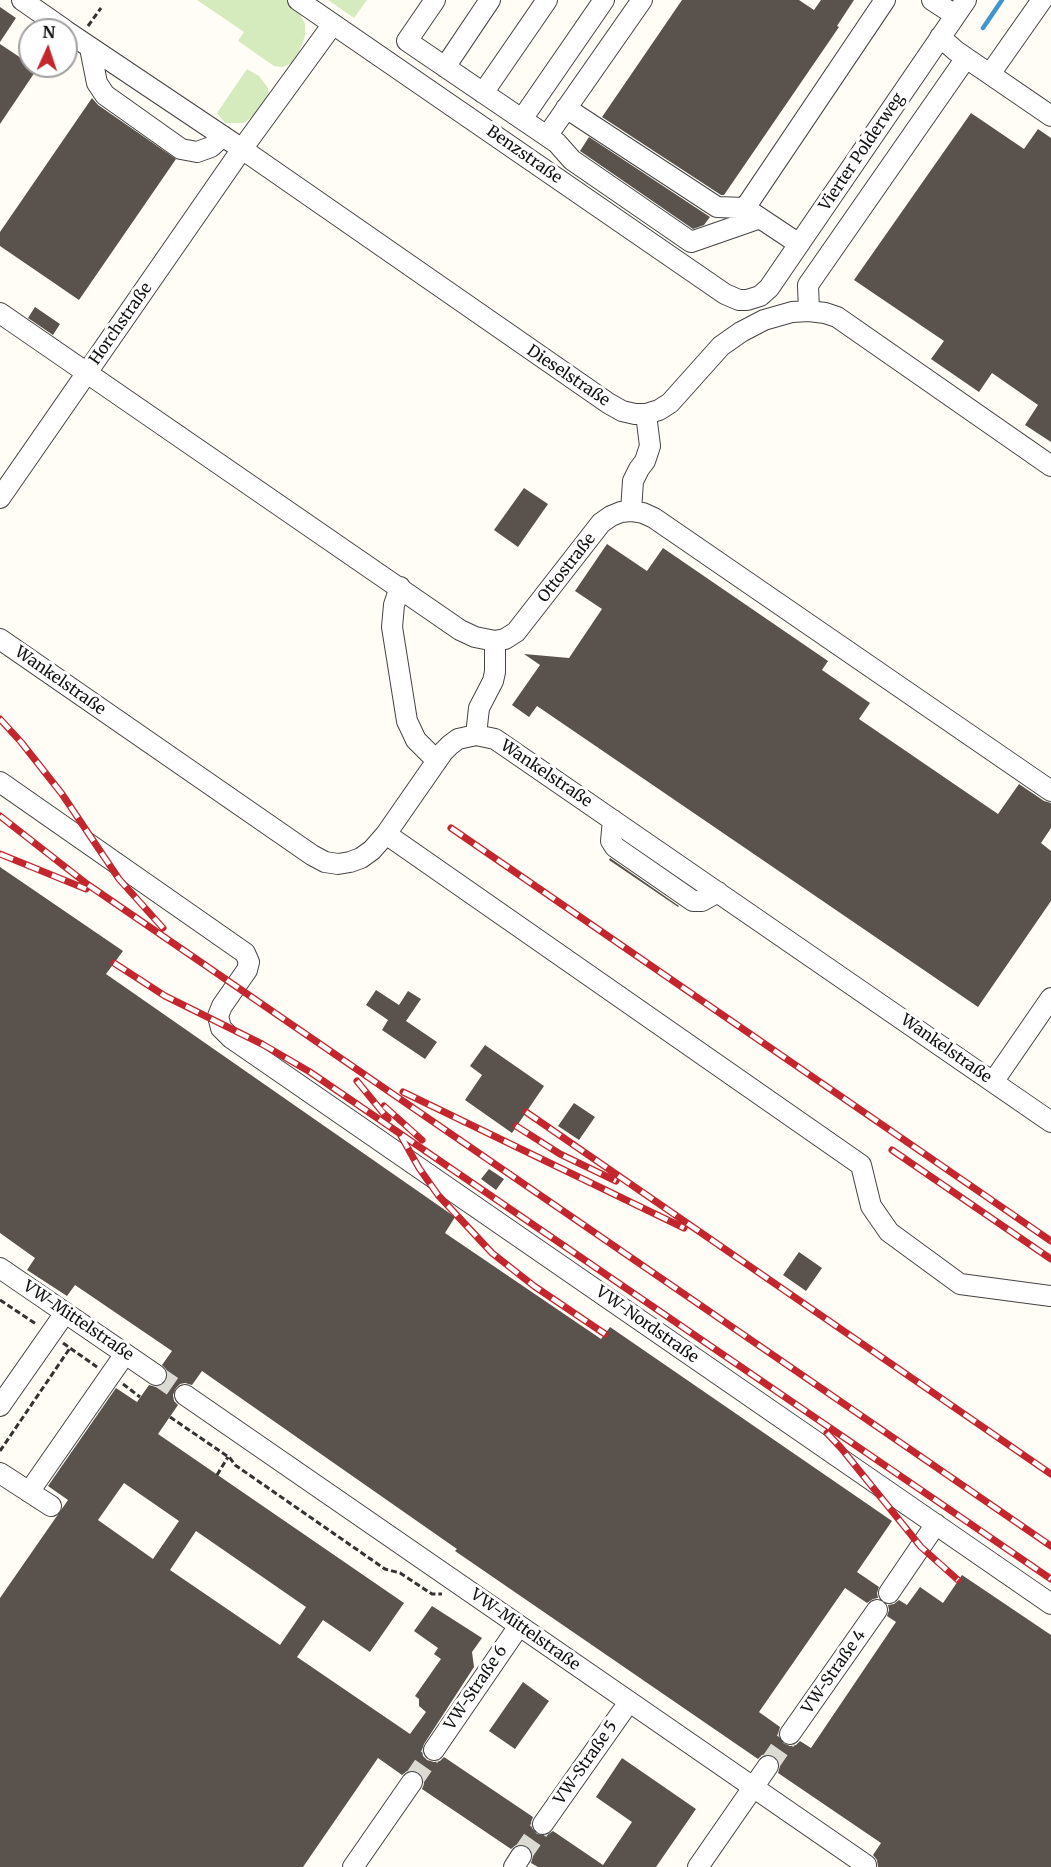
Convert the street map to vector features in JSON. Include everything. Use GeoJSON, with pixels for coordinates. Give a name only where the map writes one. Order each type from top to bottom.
{"type":"FeatureCollection","features":[{"type":"Feature","properties":{"kind":"street"},"geometry":{"type":"LineString","coordinates":[[22,0],[48,18]]}},
{"type":"Feature","properties":{"kind":"street","name":"Benzstraße"},"geometry":{"type":"LineString","coordinates":[[298,0],[726,294],[739,300],[753,299]]}},
{"type":"Feature","properties":{"kind":"street"},"geometry":{"type":"LineString","coordinates":[[435,0],[407,41],[557,143],[572,160],[691,242],[753,213],[885,0]]}},
{"type":"Feature","properties":{"kind":"street"},"geometry":{"type":"LineString","coordinates":[[445,67],[490,0]]}},
{"type":"Feature","properties":{"kind":"street"},"geometry":{"type":"LineString","coordinates":[[483,93],[547,0]]}},
{"type":"Feature","properties":{"kind":"street"},"geometry":{"type":"LineString","coordinates":[[522,119],[604,0]]}},
{"type":"Feature","properties":{"kind":"street"},"geometry":{"type":"LineString","coordinates":[[547,136],[642,0]]}},
{"type":"Feature","properties":{"kind":"street"},"geometry":{"type":"LineString","coordinates":[[932,0],[961,7]]}},
{"type":"Feature","properties":{"kind":"street"},"geometry":{"type":"LineString","coordinates":[[990,74],[1042,0],[1051,7]]}},
{"type":"Feature","properties":{"kind":"street","name":"Vierter Polderweg"},"geometry":{"type":"LineString","coordinates":[[753,299],[769,288],[961,7]]}},
{"type":"Feature","properties":{"kind":"street","name":"Horchstraße"},"geometry":{"type":"LineString","coordinates":[[0,498],[242,149],[333,24]]}},
{"type":"Feature","properties":{"kind":"street"},"geometry":{"type":"LineString","coordinates":[[940,37],[966,58],[1051,116]]}},
{"type":"Feature","properties":{"kind":"street"},"geometry":{"type":"LineString","coordinates":[[78,39],[242,149]]}},
{"type":"Feature","properties":{"kind":"street"},"geometry":{"type":"LineString","coordinates":[[90,48],[97,83],[105,95],[181,149],[197,152],[211,147],[223,136]]}},
{"type":"Feature","properties":{"kind":"street"},"geometry":{"type":"LineString","coordinates":[[809,311],[808,285],[966,58]]}},
{"type":"Feature","properties":{"kind":"street"},"geometry":{"type":"LineString","coordinates":[[566,108],[717,207],[753,213],[799,244]]}},
{"type":"Feature","properties":{"kind":"street","name":"Dieselstraße"},"geometry":{"type":"LineString","coordinates":[[242,149],[608,404],[622,411],[646,414]]}},
{"type":"Feature","properties":{"kind":"street"},"geometry":{"type":"LineString","coordinates":[[1051,466],[837,318],[825,313],[792,312],[764,320],[741,332],[721,346],[670,403],[646,414],[650,446],[645,461],[633,482],[632,511],[654,518],[1051,791]]}},
{"type":"Feature","properties":{"kind":"street"},"geometry":{"type":"LineString","coordinates":[[0,313],[460,630],[475,638],[495,641],[495,672],[493,681],[479,708],[476,735]]}},
{"type":"Feature","properties":{"kind":"street","name":"Ottostraße"},"geometry":{"type":"LineString","coordinates":[[495,641],[505,639],[524,624],[601,523],[610,516],[632,511]]}},
{"type":"Feature","properties":{"kind":"street"},"geometry":{"type":"LineString","coordinates":[[400,587],[393,605],[392,627],[407,721],[416,740],[437,761]]}},
{"type":"Feature","properties":{"kind":"street","name":"Wankelstraße"},"geometry":{"type":"LineString","coordinates":[[0,639],[312,855],[332,863],[350,862],[372,850],[386,834],[443,752],[458,739],[476,735],[495,739],[1051,1122]]}},
{"type":"Feature","properties":{"kind":"street","name":"VW-Nordstraße"},"geometry":{"type":"LineString","coordinates":[[0,782],[245,953],[249,962],[248,970],[222,1006],[218,1016],[221,1028],[243,1047],[1051,1604]]}},
{"type":"Feature","properties":{"kind":"street"},"geometry":{"type":"LineString","coordinates":[[386,834],[861,1165],[871,1206],[890,1232],[960,1284],[1051,1296]]}},
{"type":"Feature","properties":{"kind":"street"},"geometry":{"type":"LineString","coordinates":[[993,1082],[1051,998]]}},
{"type":"Feature","properties":{"kind":"street","name":"VW-Mittelstraße"},"geometry":{"type":"LineString","coordinates":[[0,1268],[156,1375]]}},
{"type":"Feature","properties":{"kind":"street"},"geometry":{"type":"LineString","coordinates":[[0,1406],[65,1313]]}},
{"type":"Feature","properties":{"kind":"street"},"geometry":{"type":"LineString","coordinates":[[29,1492],[125,1354]]}},
{"type":"Feature","properties":{"kind":"street","name":"VW-Mittelstraße"},"geometry":{"type":"LineString","coordinates":[[185,1395],[866,1865]]}},
{"type":"Feature","properties":{"kind":"street"},"geometry":{"type":"LineString","coordinates":[[0,1473],[51,1506]]}},
{"type":"Feature","properties":{"kind":"street"},"geometry":{"type":"LineString","coordinates":[[889,1593],[936,1524]]}},
{"type":"Feature","properties":{"kind":"street","name":"VW-Straße 4"},"geometry":{"type":"LineString","coordinates":[[790,1734],[877,1610]]}},
{"type":"Feature","properties":{"kind":"street","name":"VW-Straße 6"},"geometry":{"type":"LineString","coordinates":[[434,1750],[519,1626]]}},
{"type":"Feature","properties":{"kind":"street","name":"VW-Straße 5"},"geometry":{"type":"LineString","coordinates":[[543,1824],[629,1702]]}},
{"type":"Feature","properties":{"kind":"street"},"geometry":{"type":"LineString","coordinates":[[698,1867],[768,1766]]}},
{"type":"Feature","properties":{"kind":"street"},"geometry":{"type":"LineString","coordinates":[[353,1867],[412,1782]]}},
{"type":"Feature","properties":{"kind":"path"},"geometry":{"type":"LineString","coordinates":[[89,25],[101,8]]}},
{"type":"Feature","properties":{"kind":"path"},"geometry":{"type":"LineString","coordinates":[[0,1300],[140,1396]]}},
{"type":"Feature","properties":{"kind":"path"},"geometry":{"type":"LineString","coordinates":[[0,1451],[70,1348]]}},
{"type":"Feature","properties":{"kind":"path"},"geometry":{"type":"LineString","coordinates":[[170,1417],[385,1569],[400,1573],[432,1594],[442,1594]]}},
{"type":"Feature","properties":{"kind":"path"},"geometry":{"type":"LineString","coordinates":[[217,1475],[228,1457]]}},
{"type":"Feature","properties":{"kind":"green space"},"geometry":{"type":"Polygon","coordinates":[[[197,0],[287,0],[298,10],[305,24],[305,36],[299,52],[292,63],[283,67],[274,66],[238,41],[244,32],[197,0]]]}},
{"type":"Feature","properties":{"kind":"green space"},"geometry":{"type":"Polygon","coordinates":[[[328,0],[367,0],[354,18],[328,0]]]}},
{"type":"Feature","properties":{"kind":"green space"},"geometry":{"type":"Polygon","coordinates":[[[247,69],[259,76],[268,88],[265,103],[244,123],[225,123],[217,113],[247,69]]]}},
{"type":"Feature","properties":{"kind":"building"},"geometry":{"type":"Polygon","coordinates":[[[682,0],[799,0],[814,10],[821,0],[854,0],[837,26],[839,27],[724,195],[602,117],[682,0]]]}},
{"type":"Feature","properties":{"kind":"building"},"geometry":{"type":"Polygon","coordinates":[[[0,7],[16,18],[0,42],[0,7]]]}},
{"type":"Feature","properties":{"kind":"building"},"geometry":{"type":"Polygon","coordinates":[[[0,44],[18,56],[18,78],[31,78],[0,124],[0,44]]]}},
{"type":"Feature","properties":{"kind":"building"},"geometry":{"type":"Polygon","coordinates":[[[92,98],[98,105],[176,159],[79,300],[0,246],[0,232],[92,98]]]}},
{"type":"Feature","properties":{"kind":"building"},"geometry":{"type":"Polygon","coordinates":[[[971,113],[1024,149],[1038,129],[1051,138],[1051,442],[1025,425],[1038,405],[992,373],[979,392],[931,359],[944,341],[854,280],[971,113]]]}},
{"type":"Feature","properties":{"kind":"building"},"geometry":{"type":"Polygon","coordinates":[[[589,137],[710,217],[704,225],[693,229],[580,151],[589,137]]]}},
{"type":"Feature","properties":{"kind":"building"},"geometry":{"type":"Polygon","coordinates":[[[35,307],[60,324],[53,335],[28,318],[35,307]]]}},
{"type":"Feature","properties":{"kind":"building"},"geometry":{"type":"Polygon","coordinates":[[[524,488],[548,504],[518,547],[494,530],[524,488]]]}},
{"type":"Feature","properties":{"kind":"building"},"geometry":{"type":"Polygon","coordinates":[[[607,544],[647,571],[663,548],[828,661],[822,670],[870,703],[859,719],[998,814],[1019,784],[1044,801],[1051,803],[1051,828],[1041,843],[1051,851],[1051,901],[978,1007],[537,706],[529,717],[512,705],[540,665],[524,654],[569,658],[602,609],[575,591],[607,544]]]}},
{"type":"Feature","properties":{"kind":"building"},"geometry":{"type":"Polygon","coordinates":[[[610,858],[679,906],[609,860],[610,858]]]}},
{"type":"Feature","properties":{"kind":"building"},"geometry":{"type":"Polygon","coordinates":[[[0,867],[123,951],[106,974],[455,1217],[445,1233],[601,1339],[610,1327],[892,1521],[857,1572],[879,1587],[878,1598],[867,1603],[845,1588],[759,1712],[780,1727],[778,1734],[783,1743],[790,1746],[800,1741],[811,1748],[896,1622],[887,1616],[888,1605],[899,1600],[907,1605],[920,1587],[943,1603],[962,1575],[1051,1635],[1051,1867],[878,1867],[873,1855],[881,1843],[778,1773],[780,1766],[775,1757],[768,1754],[758,1759],[455,1551],[457,1549],[202,1371],[192,1385],[185,1383],[176,1388],[173,1395],[178,1405],[158,1434],[404,1603],[370,1652],[323,1620],[297,1657],[410,1734],[426,1712],[419,1706],[419,1699],[415,1696],[441,1659],[434,1654],[438,1648],[414,1631],[432,1606],[482,1638],[472,1652],[474,1667],[424,1744],[423,1756],[427,1760],[440,1761],[444,1757],[533,1817],[532,1828],[537,1834],[547,1835],[553,1831],[603,1865],[632,1822],[596,1797],[622,1758],[696,1809],[656,1867],[538,1867],[531,1863],[533,1856],[528,1846],[521,1844],[511,1849],[422,1789],[423,1777],[418,1772],[407,1771],[402,1775],[378,1758],[303,1867],[0,1867],[0,1598],[68,1500],[48,1486],[116,1388],[137,1402],[149,1385],[162,1386],[168,1375],[162,1365],[172,1351],[75,1285],[67,1296],[27,1270],[35,1258],[0,1233],[0,867]],[[124,1483],[98,1520],[153,1559],[179,1521],[124,1483]],[[196,1531],[170,1570],[280,1645],[306,1607],[196,1531]]]}},
{"type":"Feature","properties":{"kind":"building"},"geometry":{"type":"Polygon","coordinates":[[[376,990],[399,1005],[408,991],[421,999],[406,1021],[437,1042],[425,1059],[382,1030],[388,1020],[366,1005],[376,990]]]}},
{"type":"Feature","properties":{"kind":"building"},"geometry":{"type":"Polygon","coordinates":[[[485,1045],[544,1086],[512,1133],[465,1100],[482,1075],[470,1066],[485,1045]]]}},
{"type":"Feature","properties":{"kind":"building"},"geometry":{"type":"Polygon","coordinates":[[[574,1103],[595,1117],[579,1140],[558,1126],[574,1103]]]}},
{"type":"Feature","properties":{"kind":"building"},"geometry":{"type":"Polygon","coordinates":[[[489,1169],[504,1179],[496,1190],[481,1179],[489,1169]]]}},
{"type":"Feature","properties":{"kind":"building"},"geometry":{"type":"Polygon","coordinates":[[[799,1252],[822,1268],[806,1291],[783,1275],[799,1252]]]}},
{"type":"Feature","properties":{"kind":"building"},"geometry":{"type":"Polygon","coordinates":[[[523,1682],[549,1701],[515,1749],[489,1731],[523,1682]]]}},
{"type":"Feature","properties":{"kind":"waterway"},"geometry":{"type":"LineString","coordinates":[[983,28],[1002,0]]}},
{"type":"Feature","properties":{"kind":"tunnel"},"geometry":{"type":"LineString","coordinates":[[156,1375],[185,1395]]}},
{"type":"Feature","properties":{"kind":"tunnel"},"geometry":{"type":"LineString","coordinates":[[768,1766],[790,1734]]}},
{"type":"Feature","properties":{"kind":"tunnel"},"geometry":{"type":"LineString","coordinates":[[412,1782],[434,1750]]}},
{"type":"Feature","properties":{"kind":"tunnel"},"geometry":{"type":"LineString","coordinates":[[521,1856],[543,1824]]}},
{"type":"Feature","properties":{"kind":"railway"},"geometry":{"type":"LineString","coordinates":[[0,719],[62,794],[119,879],[163,928]]}},
{"type":"Feature","properties":{"kind":"railway"},"geometry":{"type":"LineString","coordinates":[[0,816],[87,884],[1051,1546]]}},
{"type":"Feature","properties":{"kind":"railway"},"geometry":{"type":"LineString","coordinates":[[451,828],[1051,1241]]}},
{"type":"Feature","properties":{"kind":"railway"},"geometry":{"type":"LineString","coordinates":[[0,854],[86,889]]}},
{"type":"Feature","properties":{"kind":"railway"},"geometry":{"type":"LineString","coordinates":[[114,963],[165,996],[262,1044],[310,1072],[1051,1579]]}},
{"type":"Feature","properties":{"kind":"railway"},"geometry":{"type":"LineString","coordinates":[[357,1081],[388,1119]]}},
{"type":"Feature","properties":{"kind":"railway"},"geometry":{"type":"LineString","coordinates":[[403,1092],[684,1228]]}},
{"type":"Feature","properties":{"kind":"railway"},"geometry":{"type":"LineString","coordinates":[[384,1106],[422,1140]]}},
{"type":"Feature","properties":{"kind":"railway"},"geometry":{"type":"LineString","coordinates":[[526,1112],[1051,1474]]}},
{"type":"Feature","properties":{"kind":"railway"},"geometry":{"type":"LineString","coordinates":[[516,1126],[560,1154],[616,1181]]}},
{"type":"Feature","properties":{"kind":"railway"},"geometry":{"type":"LineString","coordinates":[[401,1136],[438,1195],[492,1253],[534,1286],[605,1334]]}},
{"type":"Feature","properties":{"kind":"railway"},"geometry":{"type":"LineString","coordinates":[[892,1150],[1051,1259]]}},
{"type":"Feature","properties":{"kind":"railway"},"geometry":{"type":"LineString","coordinates":[[827,1433],[921,1547],[958,1580]]}}]}
